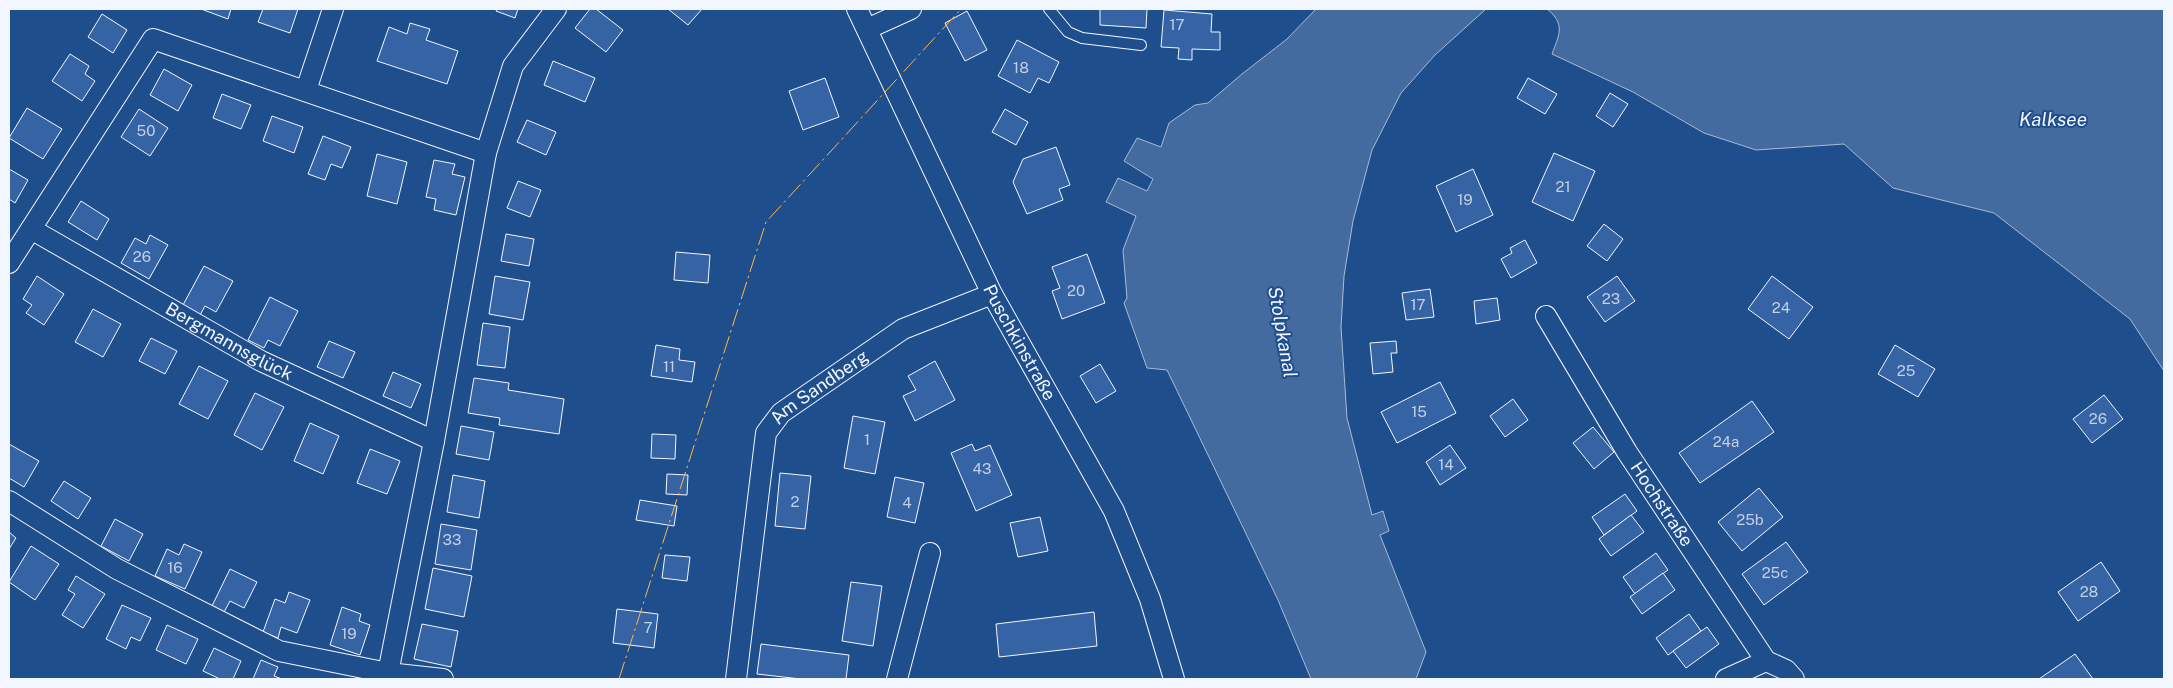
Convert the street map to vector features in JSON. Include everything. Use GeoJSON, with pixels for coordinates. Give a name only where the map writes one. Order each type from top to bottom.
{"type":"FeatureCollection","features":[{"type":"Feature","properties":{"kind":"street"},"geometry":{"type":"LineString","coordinates":[[306,90],[333,9]]}},
{"type":"Feature","properties":{"kind":"street"},"geometry":{"type":"LineString","coordinates":[[388,673],[434,441],[486,153],[512,66],[556,9]]}},
{"type":"Feature","properties":{"kind":"street","name":"Puschkinstraße"},"geometry":{"type":"LineString","coordinates":[[857,9],[992,294],[1114,511],[1150,600],[1174,679]]}},
{"type":"Feature","properties":{"kind":"street"},"geometry":{"type":"LineString","coordinates":[[867,29],[911,9]]}},
{"type":"Feature","properties":{"kind":"street"},"geometry":{"type":"LineString","coordinates":[[9,263],[153,39],[486,153]]}},
{"type":"Feature","properties":{"kind":"street","name":"Bergmannsglück"},"geometry":{"type":"LineString","coordinates":[[31,229],[261,361],[434,441]]}},
{"type":"Feature","properties":{"kind":"street","name":"Am Sandberg"},"geometry":{"type":"LineString","coordinates":[[736,679],[766,433],[781,413],[903,329],[992,294]]}},
{"type":"Feature","properties":{"kind":"street","name":"Hochstraße"},"geometry":{"type":"LineString","coordinates":[[1546,316],[1627,452],[1766,661],[1786,670],[1794,679]]}},
{"type":"Feature","properties":{"kind":"street"},"geometry":{"type":"LineString","coordinates":[[9,501],[117,569],[279,651],[388,673],[443,679]]}},
{"type":"Feature","properties":{"kind":"street"},"geometry":{"type":"LineString","coordinates":[[897,679],[930,553]]}},
{"type":"Feature","properties":{"kind":"street"},"geometry":{"type":"LineString","coordinates":[[1726,679],[1766,661]]}},
{"type":"Feature","properties":{"kind":"lane"},"geometry":{"type":"LineString","coordinates":[[1049,9],[1068,32],[1082,38],[1141,46]]}},
{"type":"Feature","properties":{"kind":"water","name":"Stolpkanal"},"geometry":{"type":"Polygon","coordinates":[[[1316,9],[1486,9],[1435,55],[1401,93],[1372,150],[1353,221],[1344,276],[1341,327],[1347,418],[1372,515],[1383,511],[1389,531],[1380,535],[1426,652],[1416,679],[1311,679],[1278,600],[1167,370],[1147,368],[1124,303],[1127,298],[1123,250],[1136,216],[1106,202],[1118,178],[1147,191],[1153,179],[1124,161],[1137,138],[1161,147],[1169,123],[1195,105],[1208,103],[1287,39],[1316,9]]]}},
{"type":"Feature","properties":{"kind":"water","name":"Kalksee"},"geometry":{"type":"Polygon","coordinates":[[[1547,9],[2164,9],[2164,371],[2130,319],[1994,213],[1893,188],[1844,144],[1756,150],[1704,133],[1633,92],[1552,54],[1559,35],[1559,25],[1553,14],[1547,9]]]}},
{"type":"Feature","properties":{"kind":"building"},"geometry":{"type":"Polygon","coordinates":[[[201,9],[231,9],[228,19],[201,9]]]}},
{"type":"Feature","properties":{"kind":"building"},"geometry":{"type":"Polygon","coordinates":[[[263,9],[298,9],[290,33],[258,22],[263,9]]]}},
{"type":"Feature","properties":{"kind":"building"},"geometry":{"type":"Polygon","coordinates":[[[497,9],[518,9],[515,18],[496,11],[497,9]]]}},
{"type":"Feature","properties":{"kind":"building"},"geometry":{"type":"Polygon","coordinates":[[[590,9],[596,9],[623,30],[606,52],[575,28],[590,9]]]}},
{"type":"Feature","properties":{"kind":"building"},"geometry":{"type":"Polygon","coordinates":[[[668,9],[702,9],[688,25],[668,9]]]}},
{"type":"Feature","properties":{"kind":"building"},"geometry":{"type":"Polygon","coordinates":[[[1100,9],[1147,9],[1146,28],[1100,25],[1100,9]]]}},
{"type":"Feature","properties":{"kind":"building"},"geometry":{"type":"Polygon","coordinates":[[[1164,10],[1212,14],[1211,32],[1220,32],[1220,50],[1192,49],[1192,60],[1178,59],[1179,48],[1161,47],[1164,10]]]}},
{"type":"Feature","properties":{"kind":"building"},"geometry":{"type":"Polygon","coordinates":[[[967,11],[987,50],[965,61],[945,23],[967,11]]]}},
{"type":"Feature","properties":{"kind":"building"},"geometry":{"type":"Polygon","coordinates":[[[102,14],[127,30],[113,53],[88,37],[102,14]]]}},
{"type":"Feature","properties":{"kind":"building"},"geometry":{"type":"Polygon","coordinates":[[[410,23],[430,29],[426,40],[458,51],[447,84],[377,61],[389,27],[407,34],[410,23]]]}},
{"type":"Feature","properties":{"kind":"building"},"geometry":{"type":"Polygon","coordinates":[[[1017,40],[1059,62],[1049,83],[1038,78],[1030,93],[998,76],[1017,40]]]}},
{"type":"Feature","properties":{"kind":"building"},"geometry":{"type":"Polygon","coordinates":[[[70,54],[89,66],[85,74],[95,81],[82,101],[52,81],[70,54]]]}},
{"type":"Feature","properties":{"kind":"building"},"geometry":{"type":"Polygon","coordinates":[[[553,61],[595,78],[585,102],[544,85],[553,61]]]}},
{"type":"Feature","properties":{"kind":"building"},"geometry":{"type":"Polygon","coordinates":[[[164,69],[192,85],[178,111],[150,95],[164,69]]]}},
{"type":"Feature","properties":{"kind":"building"},"geometry":{"type":"Polygon","coordinates":[[[825,78],[839,117],[803,130],[789,91],[825,78]]]}},
{"type":"Feature","properties":{"kind":"building"},"geometry":{"type":"Polygon","coordinates":[[[1528,78],[1557,94],[1545,114],[1517,98],[1528,78]]]}},
{"type":"Feature","properties":{"kind":"building"},"geometry":{"type":"Polygon","coordinates":[[[1610,93],[1628,104],[1613,127],[1596,116],[1610,93]]]}},
{"type":"Feature","properties":{"kind":"building"},"geometry":{"type":"Polygon","coordinates":[[[222,94],[251,105],[241,129],[213,118],[222,94]]]}},
{"type":"Feature","properties":{"kind":"building"},"geometry":{"type":"Polygon","coordinates":[[[27,108],[62,129],[43,159],[9,138],[27,108]]]}},
{"type":"Feature","properties":{"kind":"building"},"geometry":{"type":"Polygon","coordinates":[[[139,109],[168,128],[150,156],[121,137],[139,109]]]}},
{"type":"Feature","properties":{"kind":"building"},"geometry":{"type":"Polygon","coordinates":[[[1005,109],[1028,122],[1016,145],[992,132],[1005,109]]]}},
{"type":"Feature","properties":{"kind":"building"},"geometry":{"type":"Polygon","coordinates":[[[272,116],[303,127],[294,153],[263,141],[272,116]]]}},
{"type":"Feature","properties":{"kind":"building"},"geometry":{"type":"Polygon","coordinates":[[[527,120],[556,132],[546,155],[517,142],[527,120]]]}},
{"type":"Feature","properties":{"kind":"building"},"geometry":{"type":"Polygon","coordinates":[[[323,136],[351,147],[342,168],[331,164],[325,180],[308,174],[323,136]]]}},
{"type":"Feature","properties":{"kind":"building"},"geometry":{"type":"Polygon","coordinates":[[[1056,147],[1070,185],[1059,189],[1063,200],[1027,214],[1013,182],[1023,159],[1056,147]]]}},
{"type":"Feature","properties":{"kind":"building"},"geometry":{"type":"Polygon","coordinates":[[[1554,153],[1595,171],[1573,221],[1532,202],[1554,153]]]}},
{"type":"Feature","properties":{"kind":"building"},"geometry":{"type":"Polygon","coordinates":[[[377,154],[407,162],[397,204],[367,196],[377,154]]]}},
{"type":"Feature","properties":{"kind":"building"},"geometry":{"type":"Polygon","coordinates":[[[434,160],[455,164],[452,174],[465,177],[456,215],[434,210],[436,199],[426,197],[434,160]]]}},
{"type":"Feature","properties":{"kind":"building"},"geometry":{"type":"Polygon","coordinates":[[[9,169],[28,180],[15,203],[9,199],[9,169]]]}},
{"type":"Feature","properties":{"kind":"building"},"geometry":{"type":"Polygon","coordinates":[[[1473,169],[1493,215],[1456,232],[1436,186],[1473,169]]]}},
{"type":"Feature","properties":{"kind":"building"},"geometry":{"type":"Polygon","coordinates":[[[518,181],[541,190],[530,217],[507,208],[518,181]]]}},
{"type":"Feature","properties":{"kind":"building"},"geometry":{"type":"Polygon","coordinates":[[[81,201],[109,219],[97,240],[68,222],[81,201]]]}},
{"type":"Feature","properties":{"kind":"building"},"geometry":{"type":"Polygon","coordinates":[[[1604,224],[1623,239],[1607,261],[1587,246],[1604,224]]]}},
{"type":"Feature","properties":{"kind":"building"},"geometry":{"type":"Polygon","coordinates":[[[506,234],[534,239],[529,266],[501,261],[506,234]]]}},
{"type":"Feature","properties":{"kind":"building"},"geometry":{"type":"Polygon","coordinates":[[[150,235],[168,245],[149,279],[121,263],[135,238],[146,244],[150,235]]]}},
{"type":"Feature","properties":{"kind":"building"},"geometry":{"type":"Polygon","coordinates":[[[1525,240],[1537,263],[1511,278],[1501,259],[1512,253],[1510,248],[1525,240]]]}},
{"type":"Feature","properties":{"kind":"building"},"geometry":{"type":"Polygon","coordinates":[[[676,252],[710,255],[708,283],[674,280],[676,252]]]}},
{"type":"Feature","properties":{"kind":"building"},"geometry":{"type":"Polygon","coordinates":[[[1087,254],[1105,303],[1062,319],[1052,291],[1060,288],[1052,267],[1087,254]]]}},
{"type":"Feature","properties":{"kind":"building"},"geometry":{"type":"Polygon","coordinates":[[[204,266],[233,281],[216,312],[205,306],[200,315],[183,305],[204,266]]]}},
{"type":"Feature","properties":{"kind":"building"},"geometry":{"type":"Polygon","coordinates":[[[37,276],[64,294],[44,325],[26,313],[32,305],[23,299],[37,276]]]}},
{"type":"Feature","properties":{"kind":"building"},"geometry":{"type":"Polygon","coordinates":[[[495,276],[530,282],[523,320],[489,314],[495,276]]]}},
{"type":"Feature","properties":{"kind":"building"},"geometry":{"type":"Polygon","coordinates":[[[1617,276],[1635,301],[1605,322],[1587,297],[1617,276]]]}},
{"type":"Feature","properties":{"kind":"building"},"geometry":{"type":"Polygon","coordinates":[[[1772,276],[1813,307],[1789,339],[1748,309],[1772,276]]]}},
{"type":"Feature","properties":{"kind":"building"},"geometry":{"type":"Polygon","coordinates":[[[1430,289],[1434,317],[1406,320],[1402,293],[1430,289]]]}},
{"type":"Feature","properties":{"kind":"building"},"geometry":{"type":"Polygon","coordinates":[[[270,297],[298,311],[280,346],[268,340],[264,348],[248,340],[270,297]]]}},
{"type":"Feature","properties":{"kind":"building"},"geometry":{"type":"Polygon","coordinates":[[[1497,298],[1500,320],[1476,324],[1474,301],[1497,298]]]}},
{"type":"Feature","properties":{"kind":"building"},"geometry":{"type":"Polygon","coordinates":[[[93,309],[121,324],[103,357],[75,342],[93,309]]]}},
{"type":"Feature","properties":{"kind":"building"},"geometry":{"type":"Polygon","coordinates":[[[483,323],[510,327],[505,368],[477,365],[483,323]]]}},
{"type":"Feature","properties":{"kind":"building"},"geometry":{"type":"Polygon","coordinates":[[[151,338],[177,351],[165,374],[139,361],[151,338]]]}},
{"type":"Feature","properties":{"kind":"building"},"geometry":{"type":"Polygon","coordinates":[[[329,341],[355,352],[343,378],[317,367],[329,341]]]}},
{"type":"Feature","properties":{"kind":"building"},"geometry":{"type":"Polygon","coordinates":[[[1396,341],[1397,353],[1391,353],[1393,372],[1373,374],[1370,343],[1396,341]]]}},
{"type":"Feature","properties":{"kind":"building"},"geometry":{"type":"Polygon","coordinates":[[[656,345],[680,349],[679,360],[695,362],[692,382],[651,376],[656,345]]]}},
{"type":"Feature","properties":{"kind":"building"},"geometry":{"type":"Polygon","coordinates":[[[1895,345],[1935,369],[1918,397],[1878,374],[1895,345]]]}},
{"type":"Feature","properties":{"kind":"building"},"geometry":{"type":"Polygon","coordinates":[[[935,361],[955,400],[915,421],[903,396],[916,390],[908,376],[935,361]]]}},
{"type":"Feature","properties":{"kind":"building"},"geometry":{"type":"Polygon","coordinates":[[[1100,364],[1116,391],[1096,403],[1080,376],[1100,364]]]}},
{"type":"Feature","properties":{"kind":"building"},"geometry":{"type":"Polygon","coordinates":[[[199,366],[228,381],[208,419],[179,404],[199,366]]]}},
{"type":"Feature","properties":{"kind":"building"},"geometry":{"type":"Polygon","coordinates":[[[393,372],[421,384],[411,408],[383,396],[393,372]]]}},
{"type":"Feature","properties":{"kind":"building"},"geometry":{"type":"Polygon","coordinates":[[[474,378],[509,383],[508,390],[564,399],[559,434],[499,425],[500,418],[468,413],[474,378]]]}},
{"type":"Feature","properties":{"kind":"building"},"geometry":{"type":"Polygon","coordinates":[[[1440,382],[1456,413],[1397,443],[1381,412],[1440,382]]]}},
{"type":"Feature","properties":{"kind":"building"},"geometry":{"type":"Polygon","coordinates":[[[255,393],[284,407],[262,450],[234,435],[255,393]]]}},
{"type":"Feature","properties":{"kind":"building"},"geometry":{"type":"Polygon","coordinates":[[[2104,395],[2123,419],[2092,443],[2073,419],[2104,395]]]}},
{"type":"Feature","properties":{"kind":"building"},"geometry":{"type":"Polygon","coordinates":[[[1513,399],[1528,420],[1505,437],[1490,416],[1513,399]]]}},
{"type":"Feature","properties":{"kind":"building"},"geometry":{"type":"Polygon","coordinates":[[[1752,401],[1774,432],[1700,483],[1679,453],[1752,401]]]}},
{"type":"Feature","properties":{"kind":"building"},"geometry":{"type":"Polygon","coordinates":[[[853,416],[885,422],[875,474],[844,468],[853,416]]]}},
{"type":"Feature","properties":{"kind":"building"},"geometry":{"type":"Polygon","coordinates":[[[310,423],[339,436],[323,474],[294,461],[310,423]]]}},
{"type":"Feature","properties":{"kind":"building"},"geometry":{"type":"Polygon","coordinates":[[[461,426],[494,432],[489,460],[456,454],[461,426]]]}},
{"type":"Feature","properties":{"kind":"building"},"geometry":{"type":"Polygon","coordinates":[[[1593,427],[1614,452],[1594,469],[1573,443],[1593,427]]]}},
{"type":"Feature","properties":{"kind":"building"},"geometry":{"type":"Polygon","coordinates":[[[652,434],[676,435],[675,459],[651,458],[652,434]]]}},
{"type":"Feature","properties":{"kind":"building"},"geometry":{"type":"Polygon","coordinates":[[[9,444],[39,461],[24,487],[9,478],[9,444]]]}},
{"type":"Feature","properties":{"kind":"building"},"geometry":{"type":"Polygon","coordinates":[[[972,444],[975,451],[990,445],[1012,495],[976,511],[951,453],[972,444]]]}},
{"type":"Feature","properties":{"kind":"building"},"geometry":{"type":"Polygon","coordinates":[[[1450,445],[1466,468],[1440,485],[1426,462],[1450,445]]]}},
{"type":"Feature","properties":{"kind":"building"},"geometry":{"type":"Polygon","coordinates":[[[370,449],[400,461],[387,494],[357,483],[370,449]]]}},
{"type":"Feature","properties":{"kind":"building"},"geometry":{"type":"Polygon","coordinates":[[[780,473],[811,476],[805,529],[775,526],[780,473]]]}},
{"type":"Feature","properties":{"kind":"building"},"geometry":{"type":"Polygon","coordinates":[[[667,474],[688,475],[687,495],[666,494],[667,474]]]}},
{"type":"Feature","properties":{"kind":"building"},"geometry":{"type":"Polygon","coordinates":[[[453,475],[485,481],[479,518],[447,512],[453,475]]]}},
{"type":"Feature","properties":{"kind":"building"},"geometry":{"type":"Polygon","coordinates":[[[895,477],[924,483],[915,523],[887,517],[895,477]]]}},
{"type":"Feature","properties":{"kind":"building"},"geometry":{"type":"Polygon","coordinates":[[[64,481],[91,498],[78,519],[51,501],[64,481]]]}},
{"type":"Feature","properties":{"kind":"building"},"geometry":{"type":"Polygon","coordinates":[[[1759,488],[1783,517],[1742,551],[1718,522],[1759,488]]]}},
{"type":"Feature","properties":{"kind":"building"},"geometry":{"type":"Polygon","coordinates":[[[1625,494],[1637,511],[1604,535],[1592,517],[1625,494]]]}},
{"type":"Feature","properties":{"kind":"building"},"geometry":{"type":"Polygon","coordinates":[[[640,500],[677,506],[674,526],[636,520],[640,500]]]}},
{"type":"Feature","properties":{"kind":"building"},"geometry":{"type":"Polygon","coordinates":[[[1631,515],[1644,532],[1611,556],[1599,539],[1631,515]]]}},
{"type":"Feature","properties":{"kind":"building"},"geometry":{"type":"Polygon","coordinates":[[[1040,517],[1048,551],[1018,557],[1010,523],[1040,517]]]}},
{"type":"Feature","properties":{"kind":"building"},"geometry":{"type":"Polygon","coordinates":[[[115,519],[143,534],[129,561],[101,546],[115,519]]]}},
{"type":"Feature","properties":{"kind":"building"},"geometry":{"type":"Polygon","coordinates":[[[441,524],[477,530],[471,570],[435,564],[441,524]]]}},
{"type":"Feature","properties":{"kind":"building"},"geometry":{"type":"Polygon","coordinates":[[[9,532],[16,538],[9,549],[9,532]]]}},
{"type":"Feature","properties":{"kind":"building"},"geometry":{"type":"Polygon","coordinates":[[[1786,542],[1808,572],[1764,605],[1742,574],[1786,542]]]}},
{"type":"Feature","properties":{"kind":"building"},"geometry":{"type":"Polygon","coordinates":[[[184,544],[202,552],[185,589],[155,576],[167,549],[179,555],[184,544]]]}},
{"type":"Feature","properties":{"kind":"building"},"geometry":{"type":"Polygon","coordinates":[[[31,546],[59,564],[35,600],[9,582],[31,546]]]}},
{"type":"Feature","properties":{"kind":"building"},"geometry":{"type":"Polygon","coordinates":[[[1656,553],[1668,570],[1635,594],[1623,577],[1656,553]]]}},
{"type":"Feature","properties":{"kind":"building"},"geometry":{"type":"Polygon","coordinates":[[[665,555],[690,557],[687,581],[662,578],[665,555]]]}},
{"type":"Feature","properties":{"kind":"building"},"geometry":{"type":"Polygon","coordinates":[[[2101,562],[2120,591],[2078,621],[2058,592],[2101,562]]]}},
{"type":"Feature","properties":{"kind":"building"},"geometry":{"type":"Polygon","coordinates":[[[433,568],[472,576],[464,617],[425,609],[433,568]]]}},
{"type":"Feature","properties":{"kind":"building"},"geometry":{"type":"Polygon","coordinates":[[[230,569],[257,582],[244,608],[230,601],[223,614],[211,608],[230,569]]]}},
{"type":"Feature","properties":{"kind":"building"},"geometry":{"type":"Polygon","coordinates":[[[1663,573],[1675,590],[1642,614],[1630,597],[1663,573]]]}},
{"type":"Feature","properties":{"kind":"building"},"geometry":{"type":"Polygon","coordinates":[[[76,576],[105,594],[83,628],[62,615],[75,594],[68,590],[76,576]]]}},
{"type":"Feature","properties":{"kind":"building"},"geometry":{"type":"Polygon","coordinates":[[[851,582],[882,586],[873,646],[842,641],[851,582]]]}},
{"type":"Feature","properties":{"kind":"building"},"geometry":{"type":"Polygon","coordinates":[[[289,592],[310,600],[297,633],[281,627],[278,638],[263,632],[275,599],[285,603],[289,592]]]}},
{"type":"Feature","properties":{"kind":"building"},"geometry":{"type":"Polygon","coordinates":[[[122,605],[151,618],[140,641],[131,637],[126,649],[106,639],[122,605]]]}},
{"type":"Feature","properties":{"kind":"building"},"geometry":{"type":"Polygon","coordinates":[[[342,607],[361,614],[359,621],[370,625],[360,655],[330,645],[342,607]]]}},
{"type":"Feature","properties":{"kind":"building"},"geometry":{"type":"Polygon","coordinates":[[[617,609],[658,614],[654,648],[613,643],[617,609]]]}},
{"type":"Feature","properties":{"kind":"building"},"geometry":{"type":"Polygon","coordinates":[[[1094,612],[1097,646],[999,657],[996,624],[1094,612]]]}},
{"type":"Feature","properties":{"kind":"building"},"geometry":{"type":"Polygon","coordinates":[[[1689,614],[1701,631],[1668,655],[1656,638],[1689,614]]]}},
{"type":"Feature","properties":{"kind":"building"},"geometry":{"type":"Polygon","coordinates":[[[422,624],[458,631],[451,667],[414,659],[422,624]]]}},
{"type":"Feature","properties":{"kind":"building"},"geometry":{"type":"Polygon","coordinates":[[[167,625],[198,639],[186,664],[156,650],[167,625]]]}},
{"type":"Feature","properties":{"kind":"building"},"geometry":{"type":"Polygon","coordinates":[[[1707,627],[1719,644],[1686,668],[1673,651],[1707,627]]]}},
{"type":"Feature","properties":{"kind":"building"},"geometry":{"type":"Polygon","coordinates":[[[761,644],[849,655],[846,679],[801,679],[757,674],[761,644]]]}},
{"type":"Feature","properties":{"kind":"building"},"geometry":{"type":"Polygon","coordinates":[[[214,648],[241,661],[233,679],[220,679],[203,671],[214,648]]]}},
{"type":"Feature","properties":{"kind":"building"},"geometry":{"type":"Polygon","coordinates":[[[2075,654],[2093,679],[2039,679],[2075,654]]]}},
{"type":"Feature","properties":{"kind":"building"},"geometry":{"type":"Polygon","coordinates":[[[261,660],[278,667],[274,676],[282,679],[253,679],[261,660]]]}},
{"type":"Feature","properties":{"kind":"power"},"geometry":{"type":"LineString","coordinates":[[619,679],[766,222],[961,9]]}}]}
